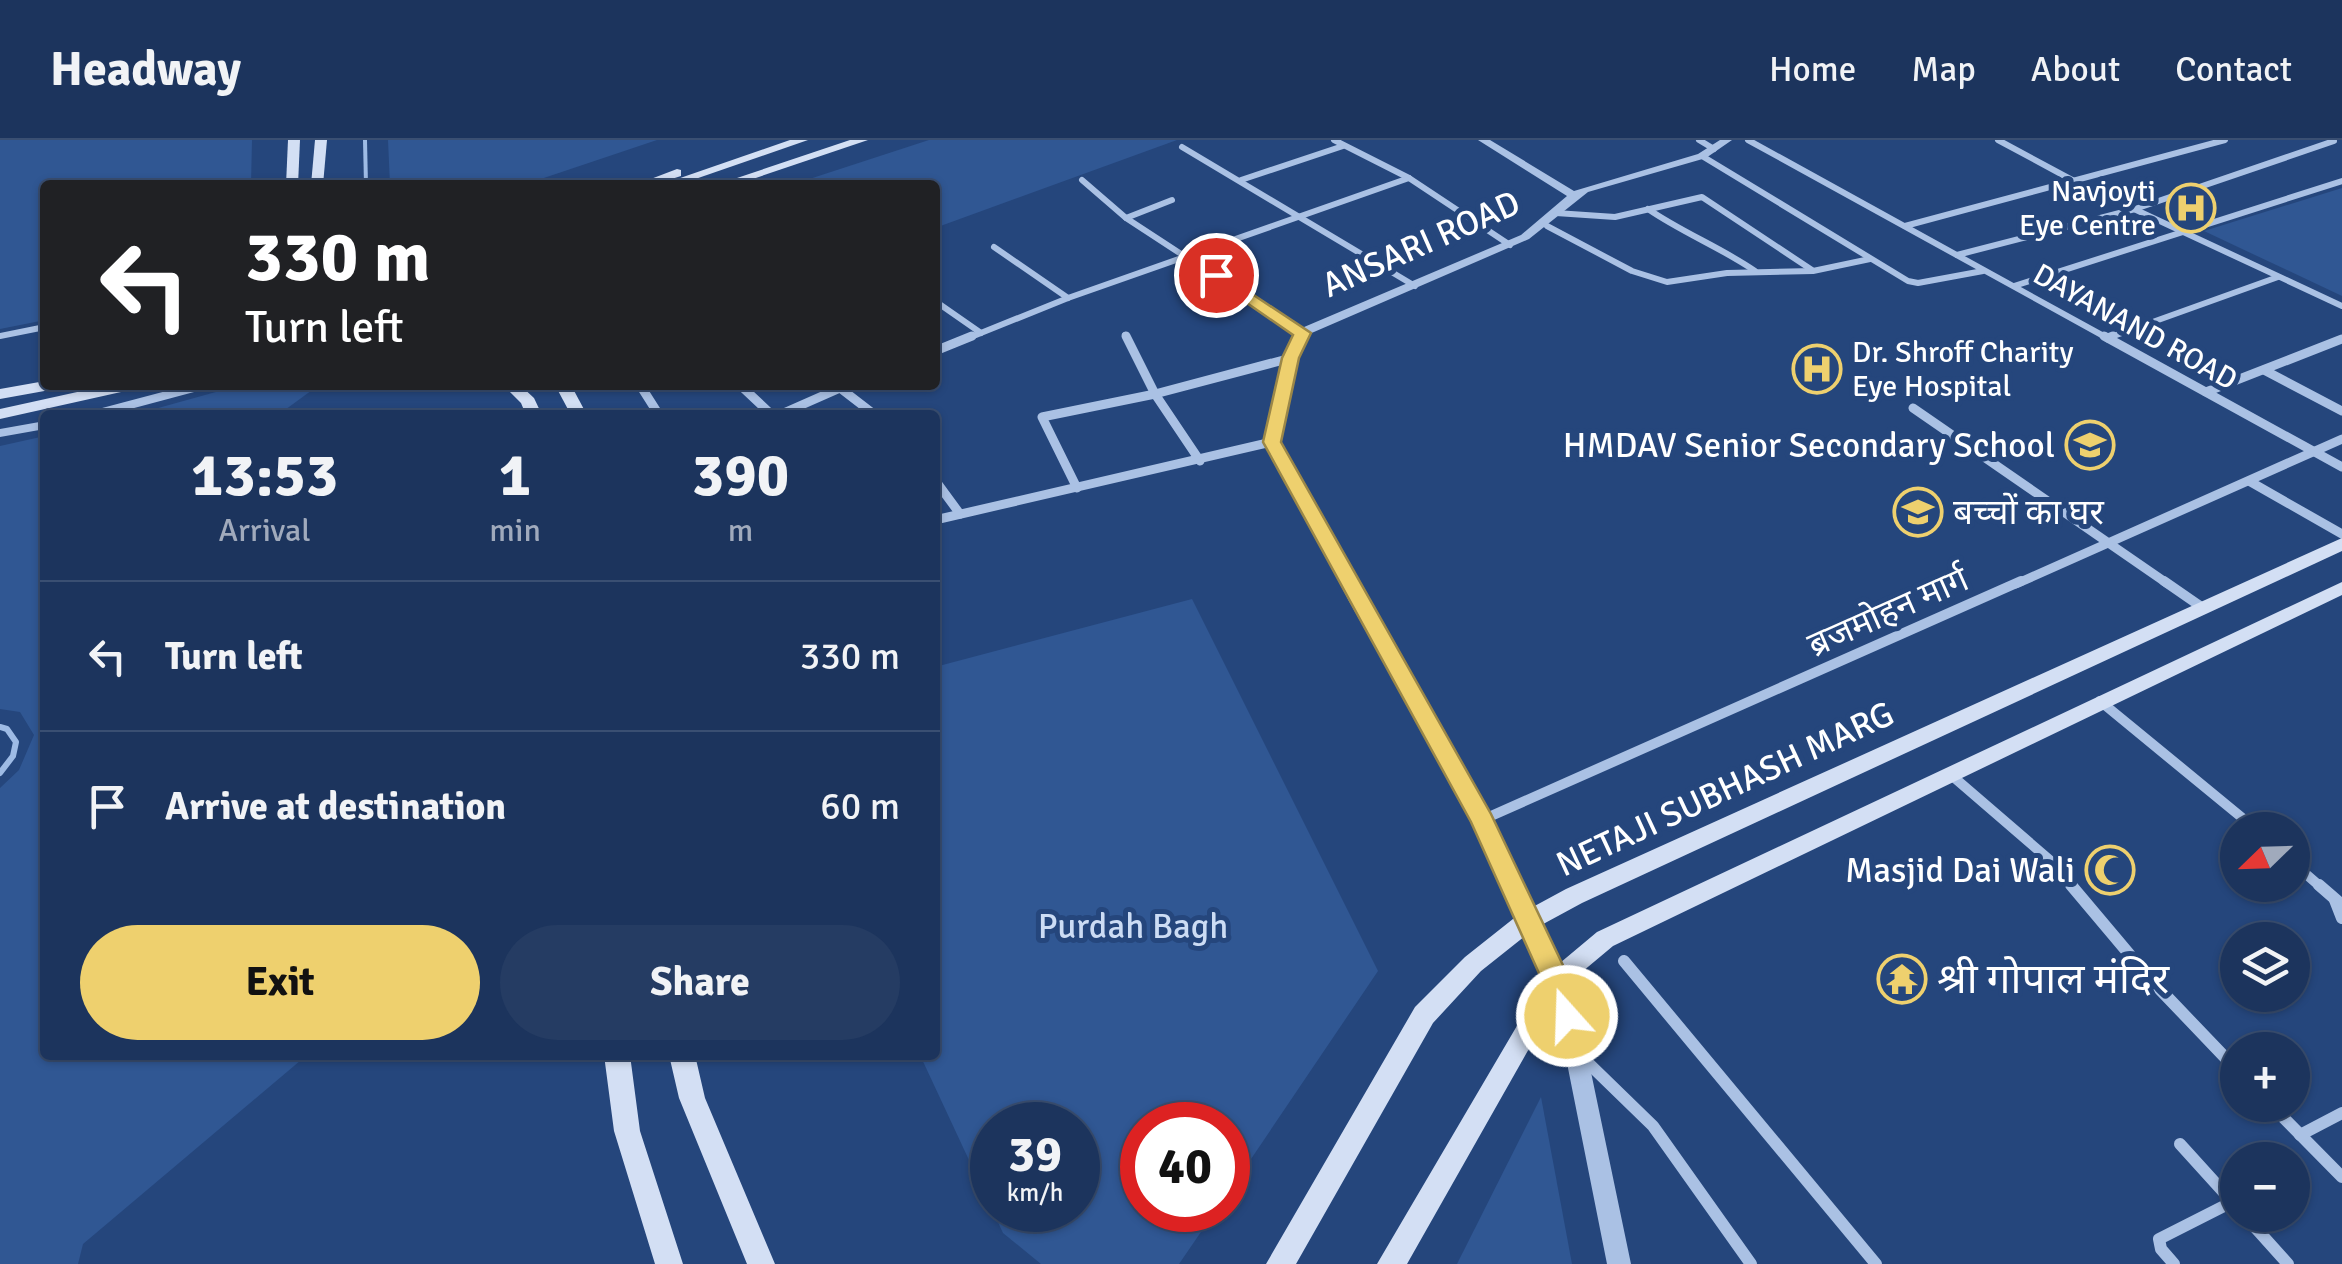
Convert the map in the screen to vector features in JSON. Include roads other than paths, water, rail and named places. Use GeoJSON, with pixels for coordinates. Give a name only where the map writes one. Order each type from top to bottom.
{"type":"FeatureCollection","features":[{"type":"Feature","properties":{"kind":"main road"},"geometry":{"type":"LineString","coordinates":[[292,180],[294,140]]}},
{"type":"Feature","properties":{"kind":"main road"},"geometry":{"type":"LineString","coordinates":[[317,180],[321,140]]}},
{"type":"Feature","properties":{"kind":"main road"},"geometry":{"type":"LineString","coordinates":[[681,180],[802,140]]}},
{"type":"Feature","properties":{"kind":"main road"},"geometry":{"type":"LineString","coordinates":[[738,180],[862,140]]}},
{"type":"Feature","properties":{"kind":"main road"},"geometry":{"type":"LineString","coordinates":[[656,180],[692,168],[718,168]]}},
{"type":"Feature","properties":{"kind":"main road"},"geometry":{"type":"LineString","coordinates":[[0,394],[40,387]]}},
{"type":"Feature","properties":{"kind":"main road"},"geometry":{"type":"LineString","coordinates":[[0,414],[108,390]]}},
{"type":"Feature","properties":{"kind":"main road"},"geometry":{"type":"LineString","coordinates":[[517,390],[532,410]]}},
{"type":"Feature","properties":{"kind":"main road","name":"NETAJI SUBHASH MARG"},"geometry":{"type":"LineString","coordinates":[[1280,1264],[1424,1015],[1472,964],[1526,922],[1574,896],[2342,544]]}},
{"type":"Feature","properties":{"kind":"main road"},"geometry":{"type":"LineString","coordinates":[[1391,1264],[1556,980],[1605,939],[2342,588]]}},
{"type":"Feature","properties":{"kind":"main road"},"geometry":{"type":"LineString","coordinates":[[618,1060],[628,1131],[670,1264]]}},
{"type":"Feature","properties":{"kind":"main road"},"geometry":{"type":"LineString","coordinates":[[683,1060],[692,1098],[761,1264]]}},
{"type":"Feature","properties":{"kind":"street"},"geometry":{"type":"LineString","coordinates":[[1334,140],[1408,178],[1510,245]]}},
{"type":"Feature","properties":{"kind":"street"},"geometry":{"type":"LineString","coordinates":[[1483,140],[1573,195]]}},
{"type":"Feature","properties":{"kind":"street","name":"DAYANAND ROAD"},"geometry":{"type":"LineString","coordinates":[[1748,140],[2342,467]]}},
{"type":"Feature","properties":{"kind":"street"},"geometry":{"type":"LineString","coordinates":[[1998,140],[2074,181],[2342,306]]}},
{"type":"Feature","properties":{"kind":"street"},"geometry":{"type":"LineString","coordinates":[[1905,226],[2225,140]]}},
{"type":"Feature","properties":{"kind":"street"},"geometry":{"type":"LineString","coordinates":[[1956,255],[2134,209],[2333,140],[2342,144]]}},
{"type":"Feature","properties":{"kind":"street"},"geometry":{"type":"LineString","coordinates":[[1241,180],[1343,146]]}},
{"type":"Feature","properties":{"kind":"street"},"geometry":{"type":"LineString","coordinates":[[1711,146],[1870,259],[1914,283],[1984,270]]}},
{"type":"Feature","properties":{"kind":"street","name":"ANSARI ROAD"},"geometry":{"type":"LineString","coordinates":[[1272,442],[1291,358],[1302,333],[1510,245],[1551,219],[1573,195],[1711,146]]}},
{"type":"Feature","properties":{"kind":"street"},"geometry":{"type":"LineString","coordinates":[[1182,147],[1415,286]]}},
{"type":"Feature","properties":{"kind":"street"},"geometry":{"type":"LineString","coordinates":[[940,349],[1068,298],[1408,178]]}},
{"type":"Feature","properties":{"kind":"street"},"geometry":{"type":"LineString","coordinates":[[1082,180],[1126,218],[1302,333]]}},
{"type":"Feature","properties":{"kind":"street"},"geometry":{"type":"LineString","coordinates":[[2014,286],[2342,181]]}},
{"type":"Feature","properties":{"kind":"street"},"geometry":{"type":"LineString","coordinates":[[1551,219],[1614,217],[1702,197],[1813,270]]}},
{"type":"Feature","properties":{"kind":"street"},"geometry":{"type":"LineString","coordinates":[[1126,218],[1172,200]]}},
{"type":"Feature","properties":{"kind":"street"},"geometry":{"type":"LineString","coordinates":[[1648,209],[1685,236],[1722,248],[1756,272]]}},
{"type":"Feature","properties":{"kind":"street"},"geometry":{"type":"LineString","coordinates":[[1551,219],[1632,271],[1660,280],[1813,270],[1870,259]]}},
{"type":"Feature","properties":{"kind":"street"},"geometry":{"type":"LineString","coordinates":[[994,247],[1068,298]]}},
{"type":"Feature","properties":{"kind":"street"},"geometry":{"type":"LineString","coordinates":[[2108,338],[2278,278]]}},
{"type":"Feature","properties":{"kind":"street"},"geometry":{"type":"LineString","coordinates":[[940,305],[981,333]]}},
{"type":"Feature","properties":{"kind":"street"},"geometry":{"type":"LineString","coordinates":[[0,336],[40,328]]}},
{"type":"Feature","properties":{"kind":"street"},"geometry":{"type":"LineString","coordinates":[[1125,335],[1155,394],[1200,461]]}},
{"type":"Feature","properties":{"kind":"street"},"geometry":{"type":"LineString","coordinates":[[2206,392],[2342,339]]}},
{"type":"Feature","properties":{"kind":"street"},"geometry":{"type":"LineString","coordinates":[[1077,488],[1042,417],[1155,394],[1291,358]]}},
{"type":"Feature","properties":{"kind":"street"},"geometry":{"type":"LineString","coordinates":[[2264,370],[2342,411]]}},
{"type":"Feature","properties":{"kind":"street"},"geometry":{"type":"LineString","coordinates":[[111,410],[185,390]]}},
{"type":"Feature","properties":{"kind":"street"},"geometry":{"type":"LineString","coordinates":[[746,390],[770,410]]}},
{"type":"Feature","properties":{"kind":"street"},"geometry":{"type":"LineString","coordinates":[[824,390],[827,393]]}},
{"type":"Feature","properties":{"kind":"street"},"geometry":{"type":"LineString","coordinates":[[788,410],[834,390]]}},
{"type":"Feature","properties":{"kind":"street"},"geometry":{"type":"LineString","coordinates":[[848,390],[870,410]]}},
{"type":"Feature","properties":{"kind":"street"},"geometry":{"type":"LineString","coordinates":[[1913,408],[2113,542],[2203,608]]}},
{"type":"Feature","properties":{"kind":"street"},"geometry":{"type":"LineString","coordinates":[[0,432],[40,426]]}},
{"type":"Feature","properties":{"kind":"street","name":"ब्रजमोहन मार्ग"},"geometry":{"type":"LineString","coordinates":[[1482,820],[2342,439]]}},
{"type":"Feature","properties":{"kind":"street"},"geometry":{"type":"LineString","coordinates":[[940,519],[1272,442],[1482,820],[1556,980],[1576,1052],[1619,1264]]}},
{"type":"Feature","properties":{"kind":"street"},"geometry":{"type":"LineString","coordinates":[[2249,482],[2342,534]]}},
{"type":"Feature","properties":{"kind":"street"},"geometry":{"type":"LineString","coordinates":[[940,487],[960,514]]}},
{"type":"Feature","properties":{"kind":"street"},"geometry":{"type":"LineString","coordinates":[[2100,700],[2236,812]]}},
{"type":"Feature","properties":{"kind":"street"},"geometry":{"type":"LineString","coordinates":[[1948,773],[2052,862],[2162,993],[2220,1053]]}},
{"type":"Feature","properties":{"kind":"street"},"geometry":{"type":"LineString","coordinates":[[2310,878],[2338,902],[2342,918]]}},
{"type":"Feature","properties":{"kind":"street"},"geometry":{"type":"LineString","coordinates":[[1624,961],[1876,1264]]}},
{"type":"Feature","properties":{"kind":"street"},"geometry":{"type":"LineString","coordinates":[[1576,1052],[1616,1082],[1650,1121],[1751,1264]]}},
{"type":"Feature","properties":{"kind":"street"},"geometry":{"type":"LineString","coordinates":[[2300,1135],[2342,1113]]}},
{"type":"Feature","properties":{"kind":"street"},"geometry":{"type":"LineString","coordinates":[[2287,1122],[2342,1177]]}},
{"type":"Feature","properties":{"kind":"street"},"geometry":{"type":"LineString","coordinates":[[2180,1144],[2220,1188]]}},
{"type":"Feature","properties":{"kind":"street"},"geometry":{"type":"LineString","coordinates":[[2174,1264],[2161,1250],[2158,1239],[2220,1212]]}},
{"type":"Feature","properties":{"kind":"street"},"geometry":{"type":"LineString","coordinates":[[2259,1232],[2288,1264]]}},
{"type":"Feature","properties":{"kind":"waterway"},"geometry":{"type":"LineString","coordinates":[[365,140],[366,180]]}},
{"type":"Feature","properties":{"kind":"waterway"},"geometry":{"type":"LineString","coordinates":[[0,727],[7,729],[16,742],[13,756],[0,773]]}},
{"type":"Feature","properties":{"kind":"place","name":"Navjoyti Eye Centre"},"geometry":{"type":"Point","coordinates":[2191,208]}},
{"type":"Feature","properties":{"kind":"place","name":"Dr. Shroff Charity Eye Hospital"},"geometry":{"type":"Point","coordinates":[1817,369]}},
{"type":"Feature","properties":{"kind":"place","name":"HMDAV Senior Secondary School"},"geometry":{"type":"Point","coordinates":[2090,445]}},
{"type":"Feature","properties":{"kind":"place","name":"बच्चों का घर"},"geometry":{"type":"Point","coordinates":[1918,512]}},
{"type":"Feature","properties":{"kind":"place","name":"Masjid Dai Wali"},"geometry":{"type":"Point","coordinates":[2110,870]}},
{"type":"Feature","properties":{"kind":"place","name":"श्री गोपाल मंदिर"},"geometry":{"type":"Point","coordinates":[1902,979]}},
{"type":"Feature","properties":{"kind":"park label","name":"Purdah Bagh"},"geometry":{"type":"Point","coordinates":[1133,926]}}]}
